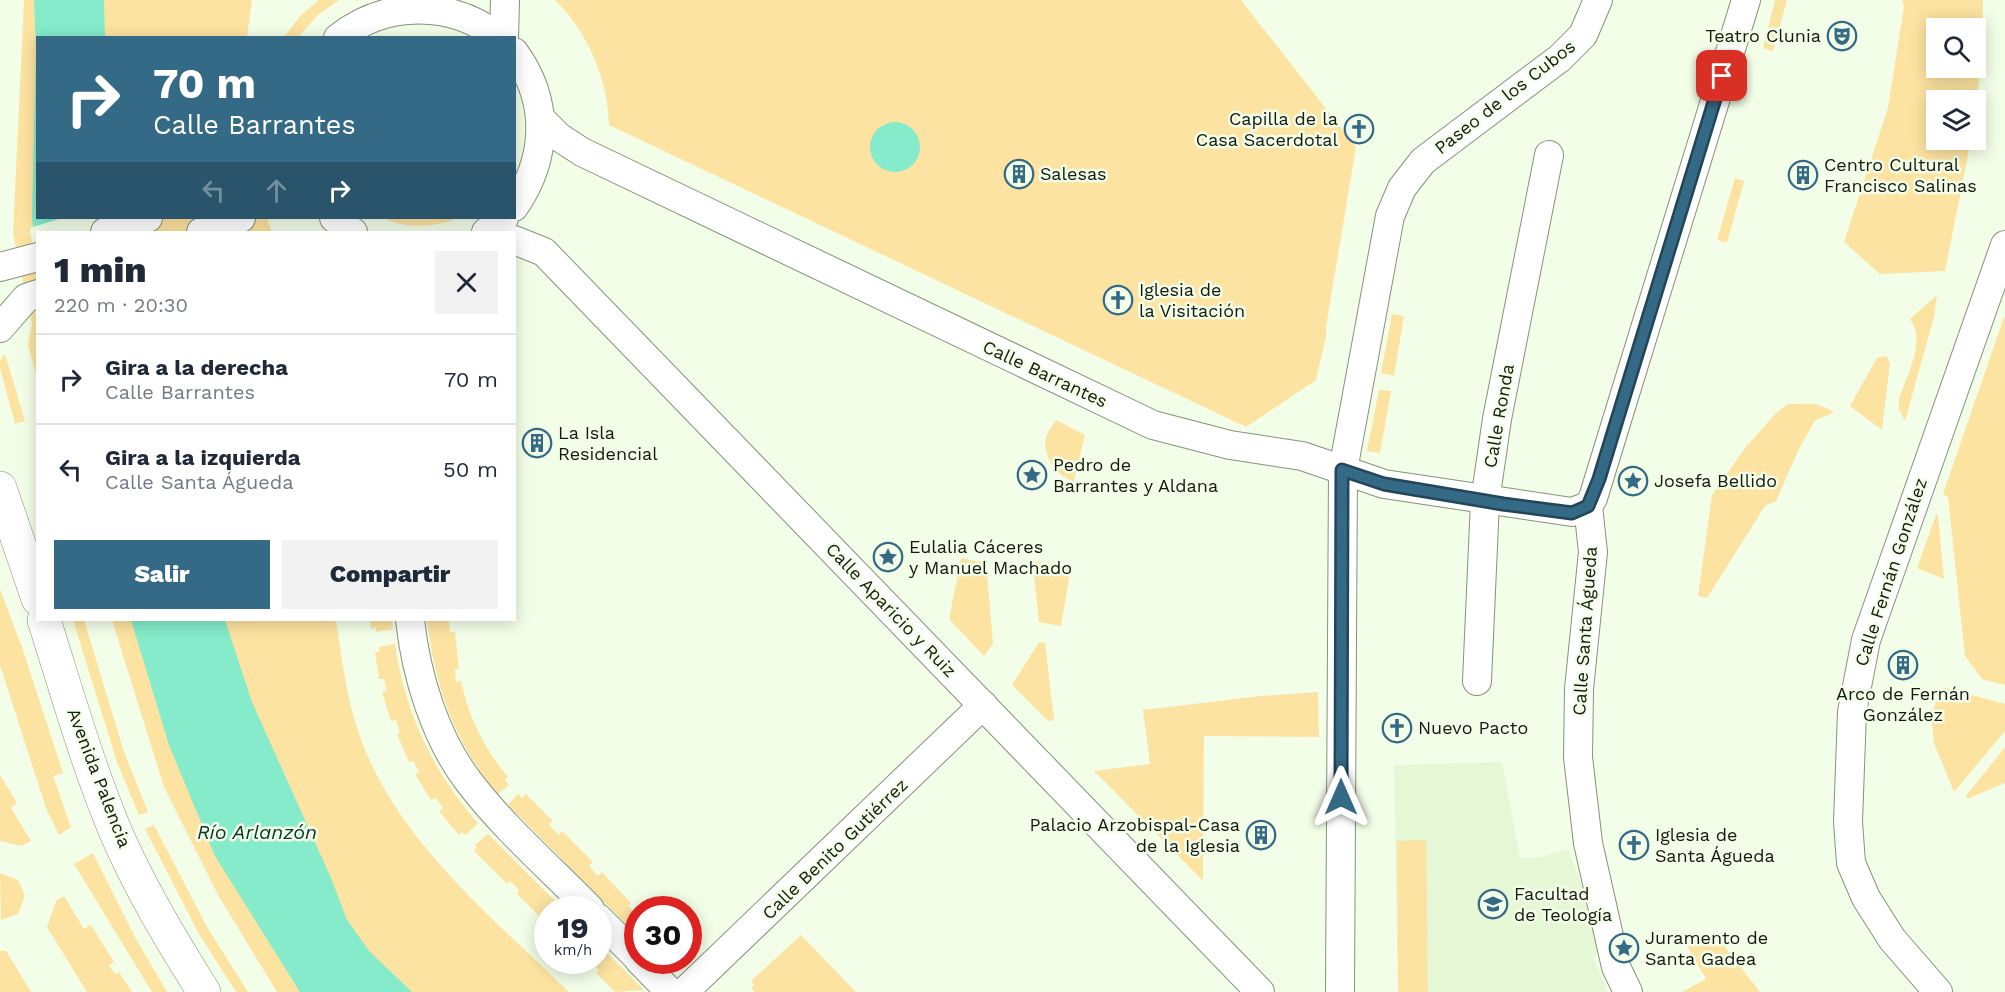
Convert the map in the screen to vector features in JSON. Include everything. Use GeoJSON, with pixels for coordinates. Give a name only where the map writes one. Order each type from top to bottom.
{"type":"FeatureCollection","features":[{"type":"Feature","properties":{"kind":"highway"},"geometry":{"type":"LineString","coordinates":[[0,488],[36,593]]}},
{"type":"Feature","properties":{"kind":"highway"},"geometry":{"type":"LineString","coordinates":[[0,543],[36,602]]}},
{"type":"Feature","properties":{"kind":"highway","name":"Avenida Palencia"},"geometry":{"type":"LineString","coordinates":[[44,621],[85,750],[114,829],[168,935],[204,992]]}},
{"type":"Feature","properties":{"kind":"street"},"geometry":{"type":"LineString","coordinates":[[502,36],[505,0]]}},
{"type":"Feature","properties":{"kind":"street","name":"Paseo de los Cubos"},"geometry":{"type":"LineString","coordinates":[[1340,992],[1342,470],[1390,216],[1402,188],[1423,161],[1560,58],[1583,35],[1598,0]]}},
{"type":"Feature","properties":{"kind":"street","name":"Calle Santa Águeda"},"geometry":{"type":"LineString","coordinates":[[1628,992],[1616,967],[1588,843],[1578,757],[1578,689],[1593,552],[1588,506],[1593,498],[1746,0]]}},
{"type":"Feature","properties":{"kind":"street"},"geometry":{"type":"LineString","coordinates":[[341,36],[364,20],[395,9],[471,7],[484,25],[499,36]]}},
{"type":"Feature","properties":{"kind":"street"},"geometry":{"type":"LineString","coordinates":[[516,56],[535,90],[542,135],[531,180],[516,204]]}},
{"type":"Feature","properties":{"kind":"street","name":"Calle Barrantes"},"geometry":{"type":"LineString","coordinates":[[541,119],[559,137],[582,152],[1153,425],[1230,445],[1302,456],[1384,484],[1572,513],[1588,506]]}},
{"type":"Feature","properties":{"kind":"street","name":"Calle Ronda"},"geometry":{"type":"LineString","coordinates":[[1477,681],[1485,501],[1497,419],[1549,155]]}},
{"type":"Feature","properties":{"kind":"street"},"geometry":{"type":"LineString","coordinates":[[108,231],[145,219]]}},
{"type":"Feature","properties":{"kind":"street"},"geometry":{"type":"LineString","coordinates":[[204,231],[238,219]]}},
{"type":"Feature","properties":{"kind":"street"},"geometry":{"type":"LineString","coordinates":[[335,219],[352,231]]}},
{"type":"Feature","properties":{"kind":"street"},"geometry":{"type":"LineString","coordinates":[[487,231],[503,219]]}},
{"type":"Feature","properties":{"kind":"street","name":"Calle Aparicio y Ruiz"},"geometry":{"type":"LineString","coordinates":[[516,241],[544,252],[1260,992]]}},
{"type":"Feature","properties":{"kind":"street","name":"Calle Fernán González"},"geometry":{"type":"LineString","coordinates":[[1938,992],[1892,939],[1861,888],[1851,863],[1848,822],[1852,712],[1866,640],[2005,245]]}},
{"type":"Feature","properties":{"kind":"street"},"geometry":{"type":"LineString","coordinates":[[0,328],[32,296]]}},
{"type":"Feature","properties":{"kind":"street"},"geometry":{"type":"LineString","coordinates":[[410,621],[416,654],[432,712],[447,747],[468,781],[578,896]]}},
{"type":"Feature","properties":{"kind":"street","name":"Calle Benito Gutiérrez"},"geometry":{"type":"LineString","coordinates":[[684,992],[983,705]]}},
{"type":"Feature","properties":{"kind":"street"},"geometry":{"type":"LineString","coordinates":[[612,932],[624,945]]}},
{"type":"Feature","properties":{"kind":"street"},"geometry":{"type":"LineString","coordinates":[[653,974],[670,992]]}},
{"type":"Feature","properties":{"kind":"shaded area"},"geometry":{"type":"Polygon","coordinates":[[[24,0],[252,0],[247,36],[36,36],[36,219],[267,219],[272,231],[36,231],[36,373],[28,345],[32,324],[13,233],[24,0]]]}},
{"type":"Feature","properties":{"kind":"shaded area"},"geometry":{"type":"Polygon","coordinates":[[[319,0],[339,0],[318,15],[299,36],[285,36],[300,16],[319,0]]]}},
{"type":"Feature","properties":{"kind":"shaded area"},"geometry":{"type":"Polygon","coordinates":[[[555,0],[1241,0],[1356,147],[1326,336],[1316,380],[1246,427],[609,125],[605,91],[594,58],[577,27],[555,0]]]}},
{"type":"Feature","properties":{"kind":"shaded area"},"geometry":{"type":"Polygon","coordinates":[[[1775,0],[1787,0],[1773,51],[1763,48],[1775,0]]]}},
{"type":"Feature","properties":{"kind":"shaded area"},"geometry":{"type":"Polygon","coordinates":[[[1902,0],[1983,0],[1983,18],[1926,18],[1926,78],[1979,78],[1978,90],[1926,90],[1926,150],[1969,150],[1945,271],[1880,274],[1844,242],[1888,108],[1904,6],[1902,0]]]}},
{"type":"Feature","properties":{"kind":"shaded area"},"geometry":{"type":"Polygon","coordinates":[[[1735,178],[1744,181],[1727,243],[1717,240],[1735,178]]]}},
{"type":"Feature","properties":{"kind":"shaded area"},"geometry":{"type":"Polygon","coordinates":[[[386,219],[454,219],[421,226],[386,219]]]}},
{"type":"Feature","properties":{"kind":"shaded area"},"geometry":{"type":"Polygon","coordinates":[[[1937,295],[1934,317],[1905,421],[1899,409],[1899,399],[1916,348],[1915,328],[1910,319],[1937,295]]]}},
{"type":"Feature","properties":{"kind":"shaded area"},"geometry":{"type":"Polygon","coordinates":[[[1392,314],[1404,316],[1394,376],[1381,373],[1392,314]]]}},
{"type":"Feature","properties":{"kind":"shaded area"},"geometry":{"type":"Polygon","coordinates":[[[2004,317],[2005,685],[1982,679],[1965,656],[1948,497],[1943,494],[2004,317]]]}},
{"type":"Feature","properties":{"kind":"shaded area"},"geometry":{"type":"Polygon","coordinates":[[[5,354],[25,421],[15,424],[0,368],[0,361],[5,354]]]}},
{"type":"Feature","properties":{"kind":"shaded area"},"geometry":{"type":"Polygon","coordinates":[[[1887,357],[1890,364],[1882,430],[1850,406],[1877,358],[1887,357]]]}},
{"type":"Feature","properties":{"kind":"shaded area"},"geometry":{"type":"Polygon","coordinates":[[[1379,390],[1391,391],[1380,453],[1367,451],[1379,390]]]}},
{"type":"Feature","properties":{"kind":"shaded area"},"geometry":{"type":"Polygon","coordinates":[[[1788,404],[1818,405],[1834,413],[1815,420],[1798,451],[1776,501],[1765,506],[1707,598],[1698,596],[1712,495],[1745,448],[1777,412],[1788,404]]]}},
{"type":"Feature","properties":{"kind":"shaded area"},"geometry":{"type":"Polygon","coordinates":[[[1056,420],[1085,435],[1074,481],[1057,471],[1048,458],[1046,437],[1056,420]]]}},
{"type":"Feature","properties":{"kind":"shaded area"},"geometry":{"type":"Polygon","coordinates":[[[1936,515],[1938,515],[1944,579],[1917,568],[1936,515]]]}},
{"type":"Feature","properties":{"kind":"shaded area"},"geometry":{"type":"Polygon","coordinates":[[[961,558],[986,563],[993,644],[984,656],[949,619],[961,558]]]}},
{"type":"Feature","properties":{"kind":"shaded area"},"geometry":{"type":"Polygon","coordinates":[[[1036,562],[1071,567],[1061,626],[1039,622],[1033,567],[1036,562]]]}},
{"type":"Feature","properties":{"kind":"shaded area"},"geometry":{"type":"Polygon","coordinates":[[[0,589],[23,650],[63,773],[53,776],[71,827],[59,835],[46,808],[0,665],[0,589]]]}},
{"type":"Feature","properties":{"kind":"shaded area"},"geometry":{"type":"Polygon","coordinates":[[[73,621],[84,621],[124,752],[148,812],[139,815],[117,762],[73,621]]]}},
{"type":"Feature","properties":{"kind":"shaded area"},"geometry":{"type":"Polygon","coordinates":[[[112,621],[336,621],[354,718],[369,759],[390,798],[443,868],[534,958],[534,974],[550,974],[569,992],[277,992],[218,895],[164,787],[112,621]]]}},
{"type":"Feature","properties":{"kind":"shaded area"},"geometry":{"type":"Polygon","coordinates":[[[370,621],[392,621],[393,629],[376,632],[376,628],[371,629],[370,621]]]}},
{"type":"Feature","properties":{"kind":"shaded area"},"geometry":{"type":"Polygon","coordinates":[[[427,621],[449,621],[450,632],[455,632],[459,669],[455,669],[456,682],[461,681],[468,708],[478,732],[508,777],[505,780],[509,785],[498,794],[469,754],[458,734],[441,690],[427,621]]]}},
{"type":"Feature","properties":{"kind":"shaded area"},"geometry":{"type":"Polygon","coordinates":[[[1039,642],[1045,643],[1054,720],[1048,721],[1012,685],[1039,642]]]}},
{"type":"Feature","properties":{"kind":"shaded area"},"geometry":{"type":"Polygon","coordinates":[[[395,644],[406,694],[423,740],[447,783],[478,823],[466,835],[462,832],[459,835],[439,811],[443,808],[436,798],[431,800],[415,774],[419,772],[413,761],[409,762],[397,734],[400,732],[396,720],[391,721],[382,692],[387,691],[384,679],[379,679],[375,652],[379,652],[379,647],[395,644]]]}},
{"type":"Feature","properties":{"kind":"shaded area"},"geometry":{"type":"Polygon","coordinates":[[[1942,687],[2005,704],[2005,731],[1954,792],[1934,743],[1931,715],[1942,687]]]}},
{"type":"Feature","properties":{"kind":"shaded area"},"geometry":{"type":"Polygon","coordinates":[[[1318,692],[1319,737],[1204,736],[1203,881],[1094,771],[1150,764],[1143,710],[1260,696],[1318,692]]]}},
{"type":"Feature","properties":{"kind":"shaded area"},"geometry":{"type":"Polygon","coordinates":[[[2005,747],[2005,783],[1967,799],[1966,796],[2005,747]]]}},
{"type":"Feature","properties":{"kind":"shaded area","name":"Facultad de Teología"},"geometry":{"type":"Polygon","coordinates":[[[1502,762],[1520,858],[1542,857],[1568,849],[1607,950],[1593,956],[1608,992],[1398,992],[1394,765],[1502,762]]]}},
{"type":"Feature","properties":{"kind":"shaded area"},"geometry":{"type":"Polygon","coordinates":[[[0,775],[17,803],[11,808],[31,841],[22,846],[0,841],[0,775]]]}},
{"type":"Feature","properties":{"kind":"shaded area"},"geometry":{"type":"Polygon","coordinates":[[[518,794],[522,798],[526,794],[553,821],[549,825],[559,835],[562,831],[593,862],[589,866],[598,876],[602,872],[624,896],[624,922],[612,910],[612,896],[598,896],[508,805],[518,794]]]}},
{"type":"Feature","properties":{"kind":"shaded area"},"geometry":{"type":"Polygon","coordinates":[[[154,825],[207,927],[248,992],[236,992],[199,934],[145,829],[154,825]]]}},
{"type":"Feature","properties":{"kind":"shaded area"},"geometry":{"type":"Polygon","coordinates":[[[488,834],[550,896],[534,896],[534,911],[517,894],[519,890],[510,881],[507,884],[474,851],[477,848],[475,845],[488,834]]]}},
{"type":"Feature","properties":{"kind":"shaded area"},"geometry":{"type":"Polygon","coordinates":[[[1426,840],[1428,992],[1398,992],[1397,841],[1426,840]]]}},
{"type":"Feature","properties":{"kind":"shaded area"},"geometry":{"type":"Polygon","coordinates":[[[93,853],[136,939],[167,992],[152,992],[74,864],[93,853]]]}},
{"type":"Feature","properties":{"kind":"shaded area"},"geometry":{"type":"Polygon","coordinates":[[[0,873],[18,880],[25,896],[18,914],[1,920],[0,873]]]}},
{"type":"Feature","properties":{"kind":"shaded area"},"geometry":{"type":"Polygon","coordinates":[[[64,896],[84,929],[91,925],[114,962],[109,965],[115,974],[119,972],[132,992],[87,992],[47,927],[56,901],[64,896]]]}},
{"type":"Feature","properties":{"kind":"shaded area"},"geometry":{"type":"Polygon","coordinates":[[[801,935],[856,992],[755,992],[751,988],[754,985],[751,981],[801,935]]]}},
{"type":"Feature","properties":{"kind":"shaded area"},"geometry":{"type":"Polygon","coordinates":[[[1707,939],[1719,939],[1760,992],[1682,992],[1706,979],[1687,946],[1707,939]]]}},
{"type":"Feature","properties":{"kind":"shaded area"},"geometry":{"type":"Polygon","coordinates":[[[0,951],[6,951],[31,992],[0,992],[0,951]]]}},
{"type":"Feature","properties":{"kind":"shaded area"},"geometry":{"type":"Polygon","coordinates":[[[612,958],[624,970],[624,974],[628,974],[644,990],[615,992],[597,974],[612,974],[612,958]]]}},
{"type":"Feature","properties":{"kind":"water"},"geometry":{"type":"Polygon","coordinates":[[[34,0],[104,0],[105,36],[36,36],[36,50],[34,0]]]}},
{"type":"Feature","properties":{"kind":"water"},"geometry":{"type":"Polygon","coordinates":[[[36,50],[36,219],[140,219],[36,231],[36,255],[32,219],[36,50]]]}},
{"type":"Feature","properties":{"kind":"water"},"geometry":{"type":"Polygon","coordinates":[[[895,122],[913,129],[920,147],[913,165],[895,172],[877,165],[870,147],[877,129],[895,122]]]}},
{"type":"Feature","properties":{"kind":"water","name":"Río Arlanzón"},"geometry":{"type":"Polygon","coordinates":[[[131,621],[225,621],[252,702],[331,878],[347,920],[370,952],[412,992],[300,992],[215,856],[169,745],[131,621]]]}},
{"type":"Feature","properties":{"kind":"pier"},"geometry":{"type":"Polygon","coordinates":[[[59,219],[152,219],[157,231],[36,231],[36,265],[30,228],[59,219]]]}},
{"type":"Feature","properties":{"kind":"place","name":"Teatro Clunia"},"geometry":{"type":"Point","coordinates":[1842,36]}},
{"type":"Feature","properties":{"kind":"place","name":"Capilla de la Casa Sacerdotal"},"geometry":{"type":"Point","coordinates":[1359,129]}},
{"type":"Feature","properties":{"kind":"place","name":"Salesas"},"geometry":{"type":"Point","coordinates":[1019,174]}},
{"type":"Feature","properties":{"kind":"place","name":"Centro Cultural Francisco Salinas"},"geometry":{"type":"Point","coordinates":[1803,175]}},
{"type":"Feature","properties":{"kind":"place","name":"Iglesia de la Visitación"},"geometry":{"type":"Point","coordinates":[1118,300]}},
{"type":"Feature","properties":{"kind":"place","name":"La Isla Residencial"},"geometry":{"type":"Point","coordinates":[537,443]}},
{"type":"Feature","properties":{"kind":"place","name":"Pedro de Barrantes y Aldana"},"geometry":{"type":"Point","coordinates":[1032,475]}},
{"type":"Feature","properties":{"kind":"place","name":"Josefa Bellido"},"geometry":{"type":"Point","coordinates":[1633,481]}},
{"type":"Feature","properties":{"kind":"place","name":"Eulalia Cáceres y Manuel Machado"},"geometry":{"type":"Point","coordinates":[888,557]}},
{"type":"Feature","properties":{"kind":"place","name":"Arco de Fernán González"},"geometry":{"type":"Point","coordinates":[1903,665]}},
{"type":"Feature","properties":{"kind":"place","name":"Nuevo Pacto"},"geometry":{"type":"Point","coordinates":[1397,728]}},
{"type":"Feature","properties":{"kind":"place","name":"Palacio Arzobispal-Casa de la Iglesia"},"geometry":{"type":"Point","coordinates":[1261,835]}},
{"type":"Feature","properties":{"kind":"place","name":"Iglesia de Santa Águeda"},"geometry":{"type":"Point","coordinates":[1634,845]}},
{"type":"Feature","properties":{"kind":"place","name":"Facultad de Teología"},"geometry":{"type":"Point","coordinates":[1493,904]}},
{"type":"Feature","properties":{"kind":"place","name":"Juramento de Santa Gadea"},"geometry":{"type":"Point","coordinates":[1624,948]}},
{"type":"Feature","properties":{"kind":"route"},"geometry":{"type":"LineString","coordinates":[[1341,797],[1342,470],[1384,484],[1503,504],[1572,513],[1588,506],[1599,479],[1722,76]]}}]}
